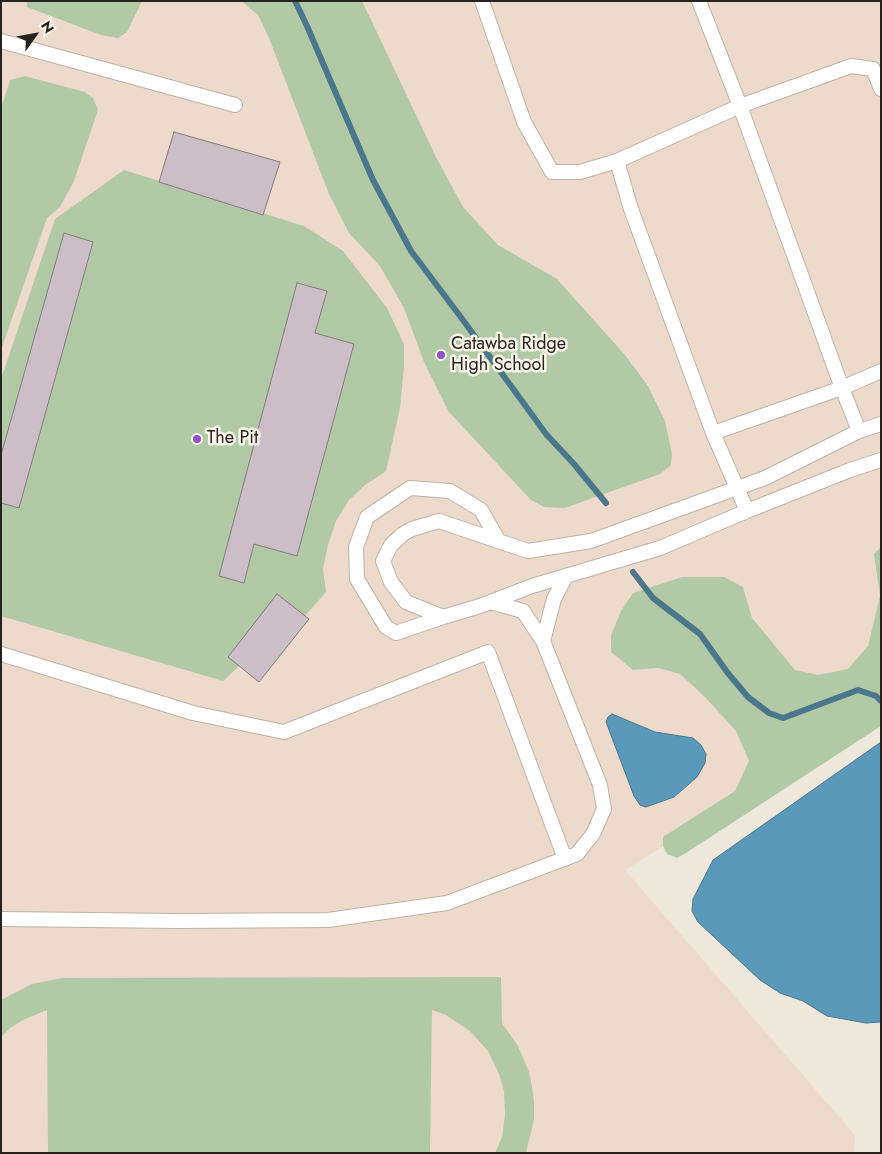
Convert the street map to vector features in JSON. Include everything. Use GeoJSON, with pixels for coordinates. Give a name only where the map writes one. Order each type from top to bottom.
{"type":"FeatureCollection","features":[{"type":"Feature","properties":{"kind":"lane"},"geometry":{"type":"LineString","coordinates":[[482,1],[524,122],[552,172],[580,172],[617,160],[740,106],[852,66],[873,69],[881,89]]}},
{"type":"Feature","properties":{"kind":"lane"},"geometry":{"type":"LineString","coordinates":[[699,1],[740,106],[859,431]]}},
{"type":"Feature","properties":{"kind":"lane"},"geometry":{"type":"LineString","coordinates":[[1,41],[235,105]]}},
{"type":"Feature","properties":{"kind":"lane"},"geometry":{"type":"LineString","coordinates":[[617,160],[631,209],[713,433],[746,511]]}},
{"type":"Feature","properties":{"kind":"lane"},"geometry":{"type":"LineString","coordinates":[[713,433],[842,388],[881,371]]}},
{"type":"Feature","properties":{"kind":"lane"},"geometry":{"type":"LineString","coordinates":[[443,617],[406,602],[391,582],[383,562],[391,545],[412,528],[439,521],[528,550],[591,541],[764,478],[859,431],[881,424]]}},
{"type":"Feature","properties":{"kind":"lane"},"geometry":{"type":"LineString","coordinates":[[498,540],[481,510],[450,491],[410,488],[367,517],[356,547],[357,580],[386,627],[396,633],[532,586],[660,548],[746,511],[850,470],[881,460]]}},
{"type":"Feature","properties":{"kind":"lane"},"geometry":{"type":"LineString","coordinates":[[543,641],[554,600],[566,576]]}},
{"type":"Feature","properties":{"kind":"lane"},"geometry":{"type":"LineString","coordinates":[[1,919],[179,922],[328,920],[447,903],[577,854],[593,834],[604,809],[600,786],[543,641],[523,611],[490,602]]}},
{"type":"Feature","properties":{"kind":"lane"},"geometry":{"type":"LineString","coordinates":[[1,654],[193,713],[284,732],[488,652],[565,859]]}},
{"type":"Feature","properties":{"kind":"shaded area","name":"Catawba Ridge High School"},"geometry":{"type":"Polygon","coordinates":[[[1,1],[881,1],[881,709],[625,870],[855,1135],[854,1153],[1,1153],[1,1]]]}},
{"type":"Feature","properties":{"kind":"green space"},"geometry":{"type":"Polygon","coordinates":[[[27,1],[142,1],[127,32],[118,38],[101,35],[27,7],[27,1]]]}},
{"type":"Feature","properties":{"kind":"green space"},"geometry":{"type":"Polygon","coordinates":[[[241,1],[362,1],[436,157],[463,207],[498,245],[557,279],[625,355],[648,386],[665,421],[672,454],[671,465],[660,474],[565,508],[544,507],[531,500],[449,412],[424,362],[404,308],[380,266],[349,233],[329,194],[269,38],[258,15],[241,1]]]}},
{"type":"Feature","properties":{"kind":"green space"},"geometry":{"type":"Polygon","coordinates":[[[25,76],[85,92],[93,98],[98,110],[74,181],[60,207],[47,218],[1,350],[1,109],[10,80],[25,76]]]}},
{"type":"Feature","properties":{"kind":"green space","name":"The Pit"},"geometry":{"type":"Polygon","coordinates":[[[124,170],[304,226],[343,251],[387,308],[404,344],[400,408],[386,471],[365,485],[349,500],[336,521],[323,569],[326,592],[305,616],[259,682],[239,666],[223,681],[1,616],[1,379],[55,219],[124,170]]]}},
{"type":"Feature","properties":{"kind":"green space"},"geometry":{"type":"Polygon","coordinates":[[[881,547],[881,726],[686,853],[677,858],[667,854],[663,846],[663,837],[735,791],[749,761],[736,731],[705,697],[680,674],[658,668],[633,670],[611,652],[611,635],[621,611],[633,593],[682,577],[724,577],[743,587],[752,618],[795,670],[818,675],[848,669],[868,646],[880,596],[874,554],[881,547]]]}},
{"type":"Feature","properties":{"kind":"green space"},"geometry":{"type":"Polygon","coordinates":[[[501,977],[502,1023],[518,1046],[529,1072],[532,1086],[534,1120],[526,1153],[495,1153],[502,1137],[505,1115],[504,1091],[499,1074],[488,1051],[470,1031],[446,1015],[432,1010],[430,1153],[48,1153],[47,1010],[23,1020],[10,1028],[1,1037],[1,1000],[32,984],[62,978],[501,977]]]}},
{"type":"Feature","properties":{"kind":"water"},"geometry":{"type":"Polygon","coordinates":[[[612,714],[655,732],[693,738],[701,745],[706,754],[705,763],[697,777],[674,797],[646,807],[640,805],[634,796],[606,722],[612,714]]]}},
{"type":"Feature","properties":{"kind":"water"},"geometry":{"type":"Polygon","coordinates":[[[881,742],[881,1022],[866,1023],[827,1016],[803,1001],[780,993],[760,980],[698,922],[692,911],[693,899],[713,860],[881,742]]]}},
{"type":"Feature","properties":{"kind":"building"},"geometry":{"type":"Polygon","coordinates":[[[174,132],[280,162],[263,215],[159,182],[174,132]]]}},
{"type":"Feature","properties":{"kind":"building"},"geometry":{"type":"Polygon","coordinates":[[[64,233],[93,242],[19,508],[1,503],[1,455],[64,233]]]}},
{"type":"Feature","properties":{"kind":"building"},"geometry":{"type":"Polygon","coordinates":[[[297,283],[327,291],[315,333],[354,344],[297,556],[254,544],[244,583],[219,576],[297,283]]]}},
{"type":"Feature","properties":{"kind":"building"},"geometry":{"type":"Polygon","coordinates":[[[277,594],[309,619],[259,682],[228,657],[277,594]]]}},
{"type":"Feature","properties":{"kind":"waterway"},"geometry":{"type":"LineString","coordinates":[[295,1],[373,180],[411,251],[546,434],[606,503]]}},
{"type":"Feature","properties":{"kind":"waterway"},"geometry":{"type":"LineString","coordinates":[[633,572],[653,598],[700,634],[727,672],[748,697],[769,713],[783,718],[858,690],[876,696],[881,701]]}},
{"type":"Feature","properties":{"kind":"place","name":"Catawba Ridge High School"},"geometry":{"type":"Point","coordinates":[441,355]}},
{"type":"Feature","properties":{"kind":"place","name":"The Pit"},"geometry":{"type":"Point","coordinates":[197,439]}}]}
